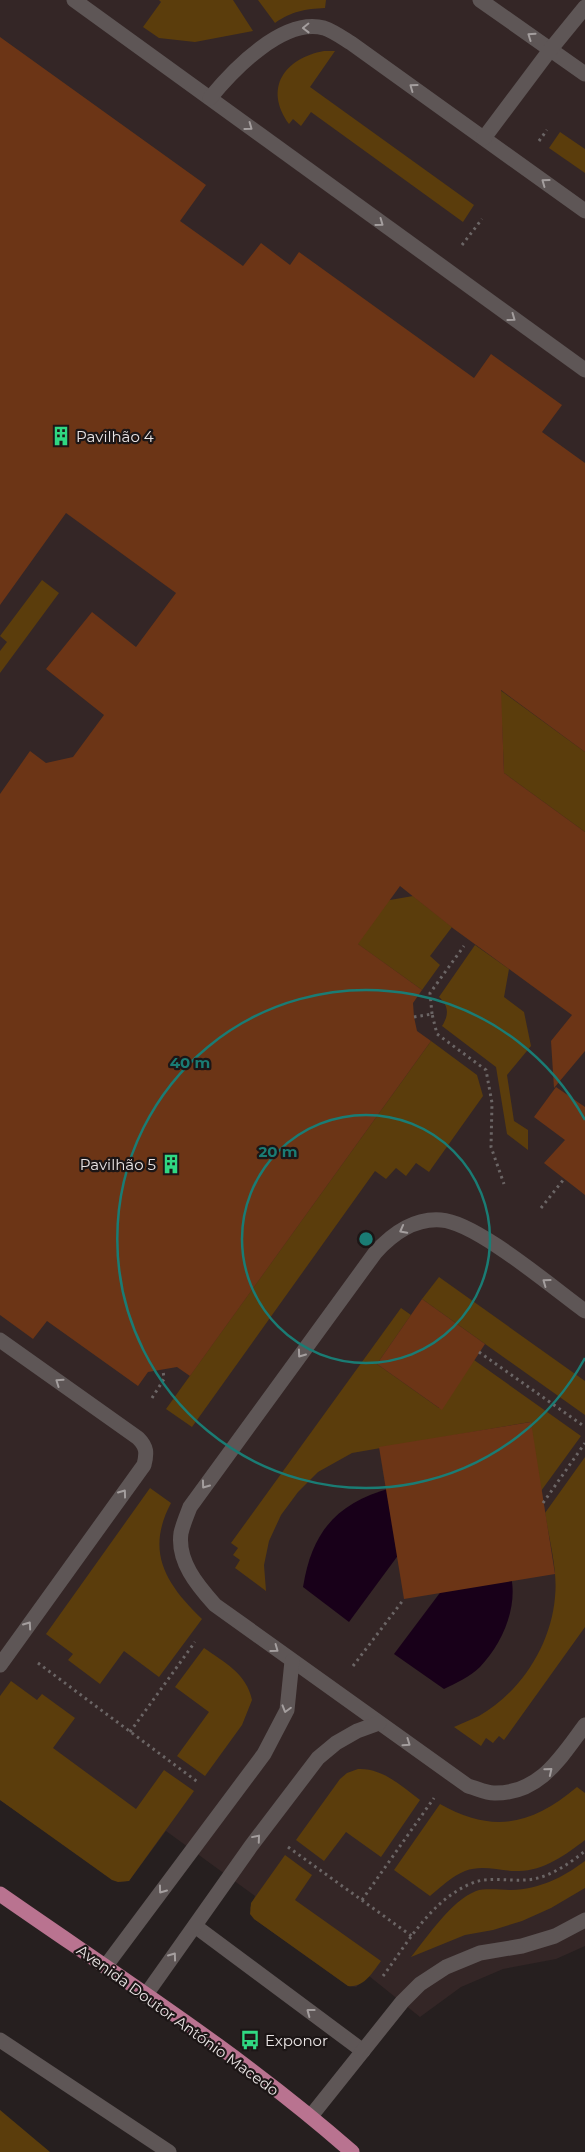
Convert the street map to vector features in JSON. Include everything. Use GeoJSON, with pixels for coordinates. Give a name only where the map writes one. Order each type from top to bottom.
{"type":"FeatureCollection","features":[{"type":"Feature","properties":{"kind":"main road","name":"Avenida Doutor António Macedo"},"geometry":{"type":"LineString","coordinates":[[0,1894],[210,2041],[311,2116],[352,2152]]}},
{"type":"Feature","properties":{"kind":"lane"},"geometry":{"type":"LineString","coordinates":[[74,0],[585,370]]}},
{"type":"Feature","properties":{"kind":"lane"},"geometry":{"type":"LineString","coordinates":[[480,0],[585,74]]}},
{"type":"Feature","properties":{"kind":"lane"},"geometry":{"type":"LineString","coordinates":[[484,138],[585,7]]}},
{"type":"Feature","properties":{"kind":"lane"},"geometry":{"type":"LineString","coordinates":[[210,98],[226,78],[250,56],[273,39],[299,28],[323,28],[351,43],[585,211]]}},
{"type":"Feature","properties":{"kind":"lane"},"geometry":{"type":"LineString","coordinates":[[585,1311],[493,1243],[465,1226],[441,1220],[415,1224],[389,1237],[190,1507],[181,1534],[183,1558],[196,1585],[215,1604],[468,1786],[493,1793],[522,1790],[553,1769],[585,1725]]}},
{"type":"Feature","properties":{"kind":"lane"},"geometry":{"type":"LineString","coordinates":[[0,1340],[133,1434],[145,1446],[147,1454],[144,1464],[0,1665]]}},
{"type":"Feature","properties":{"kind":"lane"},"geometry":{"type":"LineString","coordinates":[[105,1967],[264,1754],[287,1710],[292,1661]]}},
{"type":"Feature","properties":{"kind":"lane"},"geometry":{"type":"LineString","coordinates":[[145,1996],[251,1846],[318,1758],[357,1731],[379,1723]]}},
{"type":"Feature","properties":{"kind":"lane"},"geometry":{"type":"LineString","coordinates":[[311,2116],[402,2002],[420,1984],[446,1966],[480,1953],[522,1946],[555,1936],[585,1920]]}},
{"type":"Feature","properties":{"kind":"lane"},"geometry":{"type":"LineString","coordinates":[[195,1926],[363,2052]]}},
{"type":"Feature","properties":{"kind":"lane"},"geometry":{"type":"LineString","coordinates":[[0,2040],[169,2152]]}},
{"type":"Feature","properties":{"kind":"path"},"geometry":{"type":"LineString","coordinates":[[536,145],[547,130]]}},
{"type":"Feature","properties":{"kind":"path"},"geometry":{"type":"LineString","coordinates":[[460,248],[482,218]]}},
{"type":"Feature","properties":{"kind":"path"},"geometry":{"type":"LineString","coordinates":[[464,946],[430,994],[432,1014],[438,1034],[486,1070],[492,1103],[491,1147],[504,1184]]}},
{"type":"Feature","properties":{"kind":"path"},"geometry":{"type":"LineString","coordinates":[[414,1017],[432,1014]]}},
{"type":"Feature","properties":{"kind":"path"},"geometry":{"type":"LineString","coordinates":[[541,1208],[564,1179]]}},
{"type":"Feature","properties":{"kind":"path"},"geometry":{"type":"LineString","coordinates":[[480,1352],[585,1427]]}},
{"type":"Feature","properties":{"kind":"path"},"geometry":{"type":"LineString","coordinates":[[152,1398],[164,1379],[163,1370]]}},
{"type":"Feature","properties":{"kind":"path"},"geometry":{"type":"LineString","coordinates":[[543,1502],[585,1443]]}},
{"type":"Feature","properties":{"kind":"path"},"geometry":{"type":"LineString","coordinates":[[351,1669],[404,1599]]}},
{"type":"Feature","properties":{"kind":"path"},"geometry":{"type":"LineString","coordinates":[[130,1732],[195,1642]]}},
{"type":"Feature","properties":{"kind":"path"},"geometry":{"type":"LineString","coordinates":[[37,1662],[199,1784]]}},
{"type":"Feature","properties":{"kind":"path"},"geometry":{"type":"LineString","coordinates":[[362,1900],[434,1797]]}},
{"type":"Feature","properties":{"kind":"path"},"geometry":{"type":"LineString","coordinates":[[378,1982],[431,1912],[458,1890],[477,1882],[500,1879],[526,1880],[546,1874],[570,1862],[585,1851]]}},
{"type":"Feature","properties":{"kind":"path"},"geometry":{"type":"LineString","coordinates":[[294,1852],[413,1936]]}},
{"type":"Feature","properties":{"kind":"shaded area"},"geometry":{"type":"Polygon","coordinates":[[[0,0],[585,0],[585,1946],[556,1959],[503,1969],[461,1987],[420,2017],[369,1976],[356,1987],[348,1986],[254,1919],[250,1908],[255,1896],[166,1831],[129,1881],[118,1882],[0,1800],[0,0]]]}},
{"type":"Feature","properties":{"kind":"shaded area"},"geometry":{"type":"Polygon","coordinates":[[[159,0],[233,0],[253,31],[195,42],[159,38],[143,27],[161,2],[159,0]]]}},
{"type":"Feature","properties":{"kind":"shaded area"},"geometry":{"type":"Polygon","coordinates":[[[258,0],[326,0],[325,8],[299,11],[275,23],[258,0]]]}},
{"type":"Feature","properties":{"kind":"shaded area"},"geometry":{"type":"Polygon","coordinates":[[[324,51],[335,51],[310,87],[474,205],[463,222],[311,112],[301,126],[293,119],[289,124],[281,111],[278,98],[278,87],[282,77],[298,60],[324,51]]]}},
{"type":"Feature","properties":{"kind":"shaded area"},"geometry":{"type":"Polygon","coordinates":[[[560,132],[585,149],[585,173],[549,148],[560,132]]]}},
{"type":"Feature","properties":{"kind":"shaded area"},"geometry":{"type":"Polygon","coordinates":[[[42,580],[59,593],[0,673],[0,651],[7,642],[0,636],[42,580]]]}},
{"type":"Feature","properties":{"kind":"shaded area"},"geometry":{"type":"Polygon","coordinates":[[[481,676],[585,752],[585,832],[504,773],[502,725],[496,718],[481,676]]]}},
{"type":"Feature","properties":{"kind":"shaded area"},"geometry":{"type":"Polygon","coordinates":[[[413,896],[452,927],[430,956],[440,965],[422,990],[327,922],[390,900],[413,896]]]}},
{"type":"Feature","properties":{"kind":"shaded area"},"geometry":{"type":"Polygon","coordinates":[[[475,945],[509,969],[504,997],[524,1012],[531,1046],[507,1075],[514,1121],[528,1130],[528,1150],[507,1134],[496,1067],[442,1026],[447,1011],[445,1004],[439,997],[475,945]]]}},
{"type":"Feature","properties":{"kind":"shaded area"},"geometry":{"type":"Polygon","coordinates":[[[431,1041],[477,1075],[483,1096],[429,1172],[416,1163],[406,1176],[396,1168],[386,1179],[375,1171],[192,1427],[166,1409],[431,1041]]]}},
{"type":"Feature","properties":{"kind":"shaded area"},"geometry":{"type":"Polygon","coordinates":[[[439,1277],[585,1381],[585,1415],[422,1299],[439,1277]]]}},
{"type":"Feature","properties":{"kind":"shaded area"},"geometry":{"type":"Polygon","coordinates":[[[401,1308],[411,1315],[377,1364],[439,1408],[474,1360],[581,1436],[541,1491],[530,1422],[352,1453],[318,1472],[298,1492],[281,1515],[269,1541],[264,1565],[266,1591],[235,1568],[240,1560],[233,1555],[238,1548],[231,1543],[401,1308]]]}},
{"type":"Feature","properties":{"kind":"shaded area"},"geometry":{"type":"Polygon","coordinates":[[[585,1457],[585,1627],[504,1740],[499,1736],[493,1743],[486,1738],[481,1746],[454,1727],[479,1716],[508,1694],[531,1665],[540,1649],[552,1615],[556,1587],[545,1513],[585,1457]]]}},
{"type":"Feature","properties":{"kind":"shaded area"},"geometry":{"type":"Polygon","coordinates":[[[150,1488],[171,1503],[163,1521],[160,1537],[160,1552],[163,1566],[178,1593],[202,1619],[159,1677],[124,1651],[100,1684],[68,1660],[73,1654],[46,1634],[150,1488]]]}},
{"type":"Feature","properties":{"kind":"shaded area"},"geometry":{"type":"Polygon","coordinates":[[[391,1488],[444,1493],[349,1622],[303,1587],[307,1567],[313,1550],[330,1522],[356,1502],[391,1488]]]}},
{"type":"Feature","properties":{"kind":"shaded area"},"geometry":{"type":"Polygon","coordinates":[[[490,1526],[510,1570],[513,1588],[510,1613],[501,1637],[488,1658],[476,1671],[444,1689],[394,1654],[490,1526]]]}},
{"type":"Feature","properties":{"kind":"shaded area"},"geometry":{"type":"Polygon","coordinates":[[[204,1648],[240,1676],[252,1700],[242,1725],[205,1776],[177,1756],[209,1712],[175,1687],[204,1648]]]}},
{"type":"Feature","properties":{"kind":"shaded area"},"geometry":{"type":"Polygon","coordinates":[[[11,1681],[37,1700],[42,1694],[75,1718],[53,1748],[136,1809],[164,1770],[194,1791],[129,1881],[118,1882],[112,1880],[0,1800],[0,1696],[11,1681]]]}},
{"type":"Feature","properties":{"kind":"shaded area"},"geometry":{"type":"Polygon","coordinates":[[[358,1769],[376,1771],[384,1775],[420,1800],[381,1857],[346,1832],[324,1861],[296,1840],[340,1779],[347,1773],[358,1769]]]}},
{"type":"Feature","properties":{"kind":"shaded area"},"geometry":{"type":"Polygon","coordinates":[[[577,1787],[585,1793],[585,1840],[563,1856],[546,1865],[519,1871],[486,1868],[472,1869],[456,1876],[430,1896],[394,1870],[440,1804],[477,1819],[495,1822],[512,1821],[544,1810],[577,1787]]]}},
{"type":"Feature","properties":{"kind":"shaded area"},"geometry":{"type":"Polygon","coordinates":[[[285,1855],[312,1875],[295,1900],[381,1961],[371,1975],[359,1985],[348,1986],[254,1919],[250,1914],[251,1903],[285,1855]]]}},
{"type":"Feature","properties":{"kind":"shaded area"},"geometry":{"type":"Polygon","coordinates":[[[585,1861],[585,1888],[551,1908],[522,1921],[493,1930],[465,1935],[411,1957],[440,1920],[458,1903],[476,1891],[522,1889],[541,1885],[568,1873],[585,1861]]]}},
{"type":"Feature","properties":{"kind":"shaded area"},"geometry":{"type":"Polygon","coordinates":[[[0,2110],[50,2152],[0,2152],[0,2110]]]}},
{"type":"Feature","properties":{"kind":"building"},"geometry":{"type":"Polygon","coordinates":[[[0,37],[206,185],[180,221],[243,266],[261,243],[290,265],[299,252],[474,378],[491,354],[562,405],[542,432],[585,463],[585,752],[501,690],[504,773],[585,832],[585,1051],[554,1088],[551,1041],[572,1015],[454,929],[400,886],[358,944],[422,990],[413,1003],[414,1017],[417,1031],[431,1041],[190,1376],[177,1367],[148,1372],[138,1386],[47,1321],[33,1339],[0,1315],[0,794],[30,751],[46,763],[73,757],[104,715],[46,669],[92,612],[136,647],[176,593],[66,513],[0,605],[0,37]]]}},
{"type":"Feature","properties":{"kind":"building"},"geometry":{"type":"Polygon","coordinates":[[[556,1087],[585,1107],[585,1195],[544,1163],[565,1140],[534,1117],[556,1087]]]}},
{"type":"Feature","properties":{"kind":"building"},"geometry":{"type":"Polygon","coordinates":[[[422,1299],[485,1344],[442,1410],[377,1364],[422,1299]]]}},
{"type":"Feature","properties":{"kind":"building"},"geometry":{"type":"Polygon","coordinates":[[[531,1422],[555,1574],[404,1599],[379,1447],[531,1422]]]}},
{"type":"Feature","properties":{"kind":"place","name":"Pavilhão 4"},"geometry":{"type":"Point","coordinates":[61,436]}},
{"type":"Feature","properties":{"kind":"place","name":"Pavilhão 5"},"geometry":{"type":"Point","coordinates":[171,1164]}},
{"type":"Feature","properties":{"kind":"place","name":"Exponor"},"geometry":{"type":"Point","coordinates":[250,2040]}}]}
